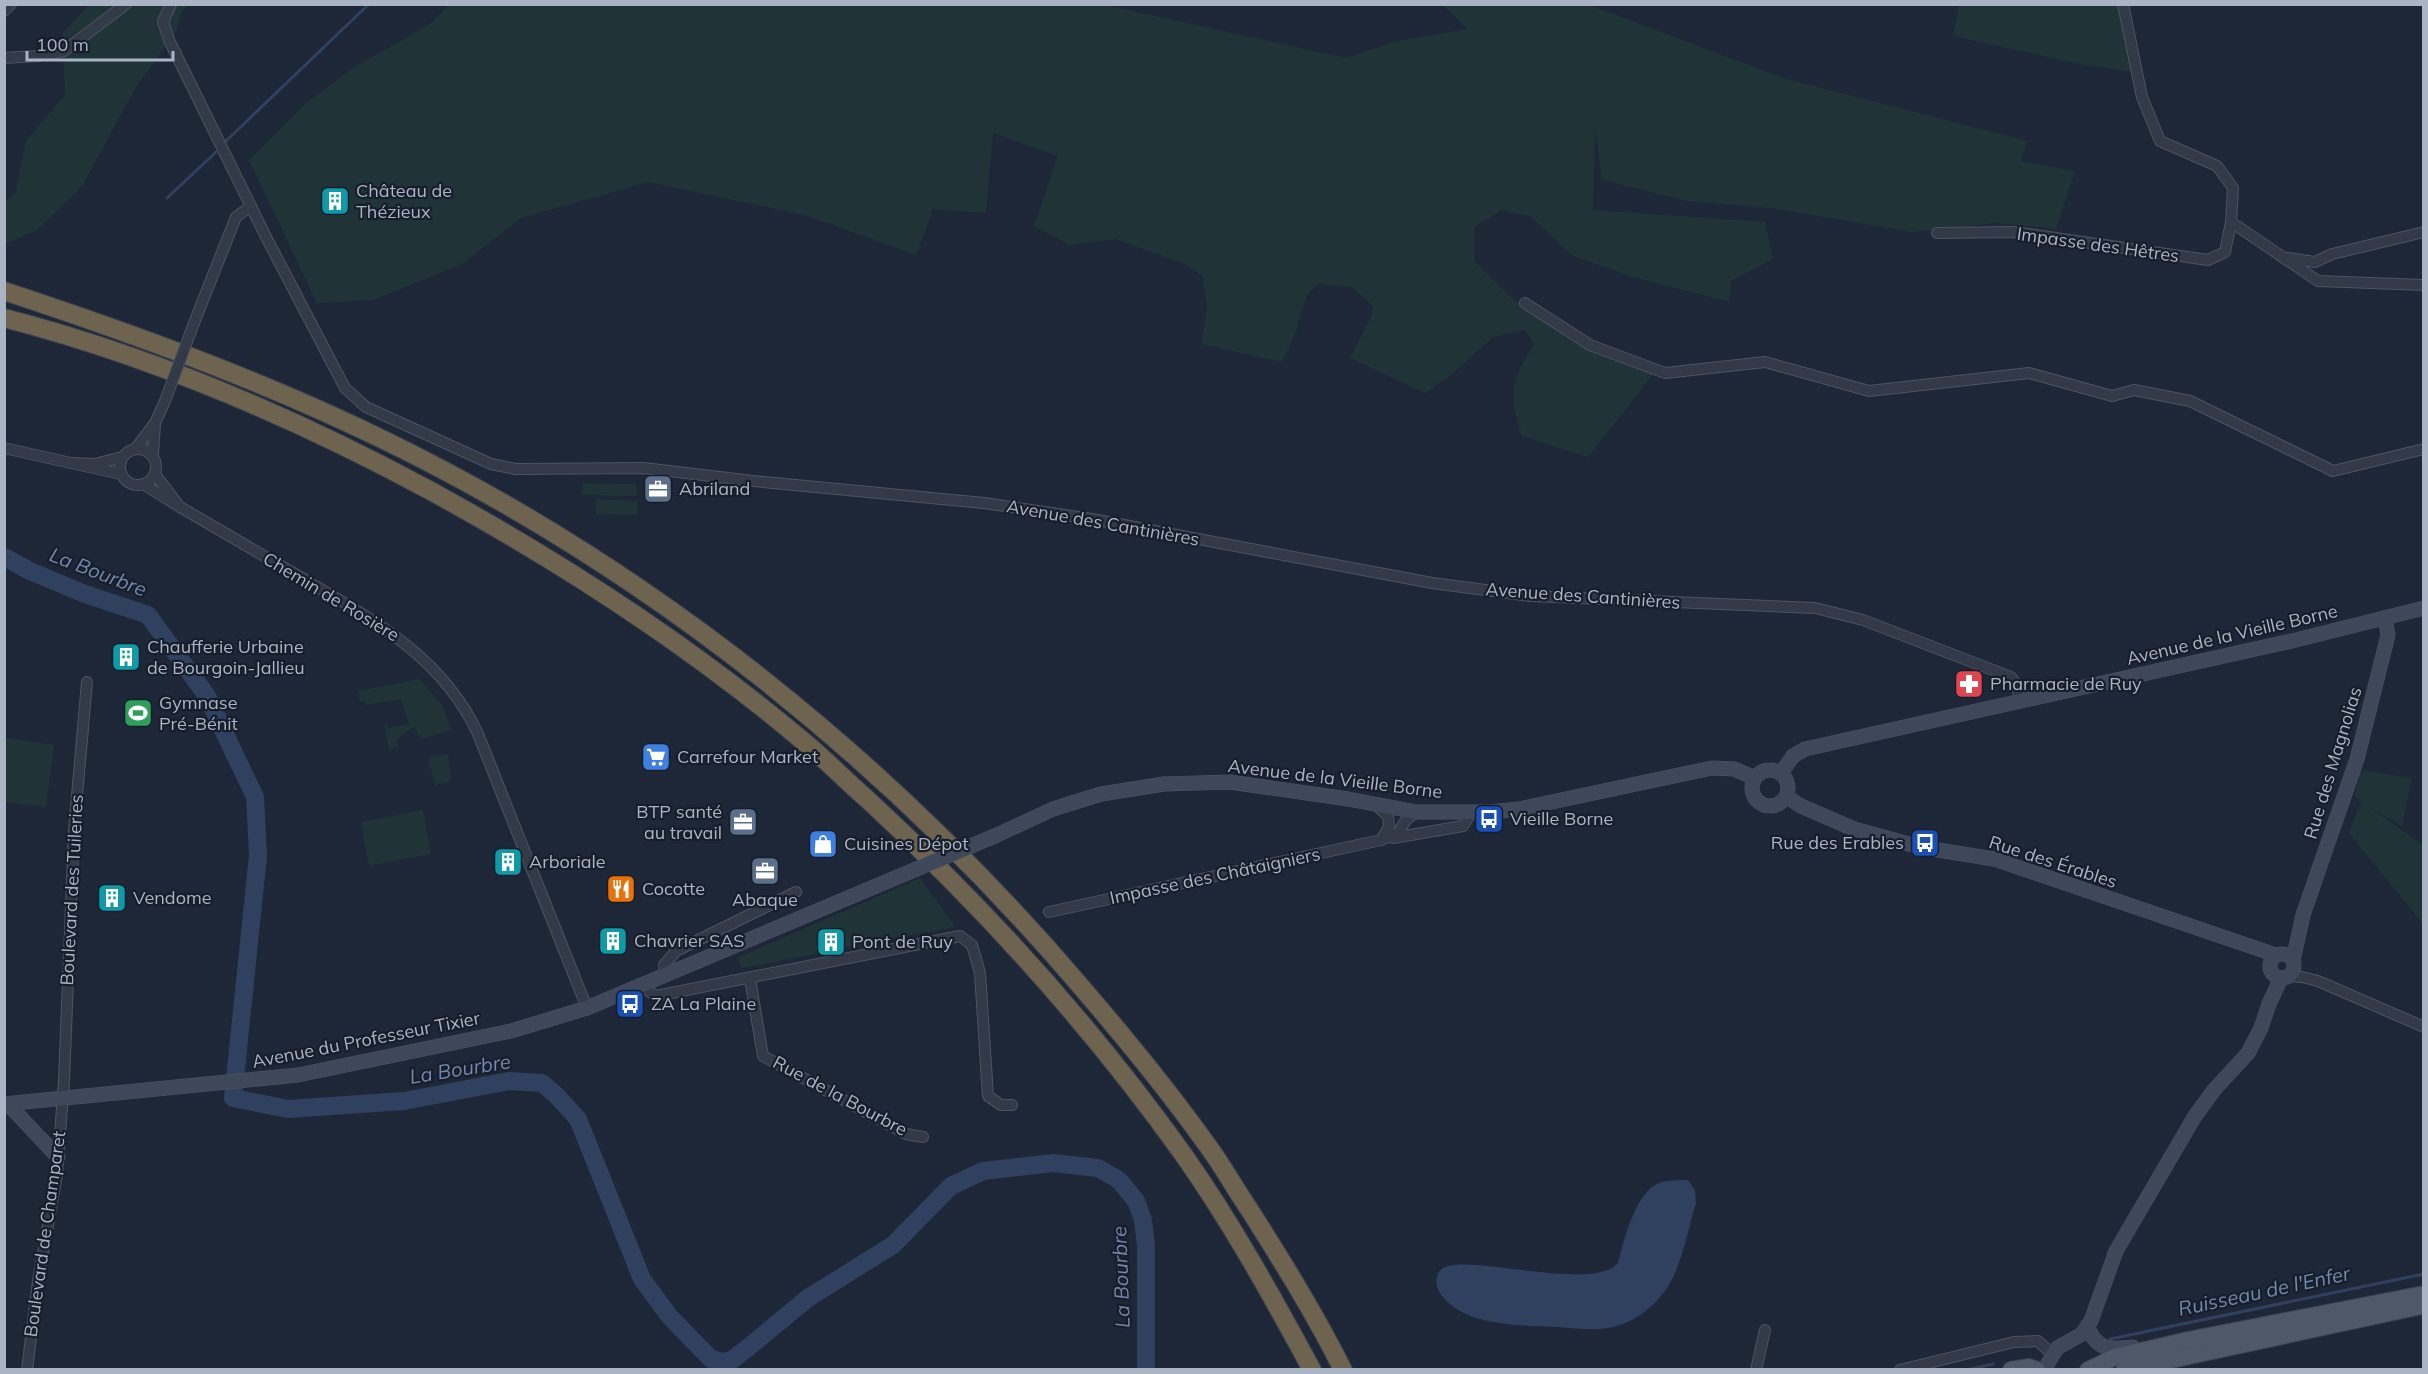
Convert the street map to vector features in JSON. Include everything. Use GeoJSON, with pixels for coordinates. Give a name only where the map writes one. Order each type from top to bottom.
{"type":"FeatureCollection","features":[{"type":"Feature","properties":{"kind":"highway"},"geometry":{"type":"LineString","coordinates":[[4,291],[140,336],[252,380],[396,446],[493,498],[610,568],[713,640],[821,726],[937,831],[1034,932],[1124,1037],[1207,1145],[1277,1254],[1343,1370]]}},
{"type":"Feature","properties":{"kind":"highway"},"geometry":{"type":"LineString","coordinates":[[4,318],[138,359],[264,409],[375,461],[479,518],[594,587],[698,659],[803,741],[909,838],[1018,949],[1104,1050],[1184,1156],[1261,1278],[1312,1370]]}},
{"type":"Feature","properties":{"kind":"main road","name":"Avenue de la Vieille Borne"},"geometry":{"type":"LineString","coordinates":[[587,1008],[997,835],[1053,809],[1101,794],[1164,783],[1230,782],[1417,812],[1471,812],[1519,809],[1712,768],[1734,769],[1755,778],[1766,770],[1781,773],[1793,756],[1805,749],[2296,640],[2424,609]]}},
{"type":"Feature","properties":{"kind":"main road","name":"Rue des Magnolias"},"geometry":{"type":"LineString","coordinates":[[2282,966],[2303,915],[2357,759],[2388,635],[2385,618]]}},
{"type":"Feature","properties":{"kind":"main road"},"geometry":{"type":"LineString","coordinates":[[1755,778],[1752,792],[1762,804],[1779,804],[1786,797],[1789,786],[1781,773]]}},
{"type":"Feature","properties":{"kind":"main road","name":"Rue des Érables"},"geometry":{"type":"LineString","coordinates":[[1786,797],[1854,829],[1920,847],[1994,859],[2241,944],[2282,966]]}},
{"type":"Feature","properties":{"kind":"main road"},"geometry":{"type":"LineString","coordinates":[[2044,1370],[2052,1354],[2063,1344],[2082,1334],[2122,1241],[2195,1116],[2214,1090],[2248,1053],[2261,1028],[2282,966]]}},
{"type":"Feature","properties":{"kind":"main road","name":"Avenue du Professeur Tixier"},"geometry":{"type":"LineString","coordinates":[[6,1104],[298,1075],[511,1031],[587,1008]]}},
{"type":"Feature","properties":{"kind":"main road"},"geometry":{"type":"LineString","coordinates":[[6,1104],[58,1157]]}},
{"type":"Feature","properties":{"kind":"main road"},"geometry":{"type":"LineString","coordinates":[[2088,1370],[2115,1357],[2188,1340],[2424,1294]]}},
{"type":"Feature","properties":{"kind":"main road"},"geometry":{"type":"LineString","coordinates":[[2124,1370],[2424,1305]]}},
{"type":"Feature","properties":{"kind":"main road"},"geometry":{"type":"LineString","coordinates":[[2087,1326],[2092,1339],[2101,1347],[2119,1349],[2188,1340]]}},
{"type":"Feature","properties":{"kind":"main road"},"geometry":{"type":"LineString","coordinates":[[2011,1370],[2029,1367],[2037,1370]]}},
{"type":"Feature","properties":{"kind":"street"},"geometry":{"type":"LineString","coordinates":[[4,11],[11,4]]}},
{"type":"Feature","properties":{"kind":"street"},"geometry":{"type":"LineString","coordinates":[[4,58],[38,56],[64,51],[126,4]]}},
{"type":"Feature","properties":{"kind":"street"},"geometry":{"type":"LineString","coordinates":[[136,448],[155,423],[165,401],[236,218],[251,206],[170,42],[164,22],[171,4]]}},
{"type":"Feature","properties":{"kind":"street"},"geometry":{"type":"LineString","coordinates":[[2123,4],[2142,97],[2160,141],[2217,166],[2233,188],[2231,222],[2318,280],[2424,285]]}},
{"type":"Feature","properties":{"kind":"street","name":"Avenue des Cantinières"},"geometry":{"type":"LineString","coordinates":[[251,206],[345,388],[366,407],[491,464],[516,469],[644,468],[984,503],[1092,519],[1408,579],[1531,596],[1815,608],[1863,620],[2011,677],[2017,685],[2020,701]]}},
{"type":"Feature","properties":{"kind":"street","name":"Impasse des Hêtres"},"geometry":{"type":"LineString","coordinates":[[1937,233],[2014,232],[2208,261],[2225,252],[2231,222]]}},
{"type":"Feature","properties":{"kind":"street"},"geometry":{"type":"LineString","coordinates":[[2284,258],[2315,262],[2332,254],[2424,232]]}},
{"type":"Feature","properties":{"kind":"street"},"geometry":{"type":"LineString","coordinates":[[1525,303],[1590,345],[1665,373],[1765,362],[1869,391],[2029,373],[2112,396],[2134,390],[2190,401],[2333,471],[2424,449]]}},
{"type":"Feature","properties":{"kind":"street"},"geometry":{"type":"LineString","coordinates":[[122,457],[119,469],[128,482],[143,484],[155,474],[156,464],[153,455],[155,423]]}},
{"type":"Feature","properties":{"kind":"street"},"geometry":{"type":"LineString","coordinates":[[4,448],[121,474]]}},
{"type":"Feature","properties":{"kind":"street"},"geometry":{"type":"LineString","coordinates":[[71,463],[95,464],[122,457],[136,448],[153,455]]}},
{"type":"Feature","properties":{"kind":"street","name":"Chemin de Rosière"},"geometry":{"type":"LineString","coordinates":[[155,474],[180,507]]}},
{"type":"Feature","properties":{"kind":"street","name":"Chemin de Rosière"},"geometry":{"type":"LineString","coordinates":[[143,484],[382,625],[409,645],[452,692],[467,710],[488,756],[587,1008]]}},
{"type":"Feature","properties":{"kind":"street","name":"Boulevard des Tuileries"},"geometry":{"type":"LineString","coordinates":[[63,1098],[74,830],[87,682]]}},
{"type":"Feature","properties":{"kind":"street"},"geometry":{"type":"LineString","coordinates":[[1375,804],[1388,816],[1389,827],[1381,840]]}},
{"type":"Feature","properties":{"kind":"street","name":"Impasse des Châtaigniers"},"geometry":{"type":"LineString","coordinates":[[1049,912],[1381,840],[1398,833],[1406,820],[1417,812]]}},
{"type":"Feature","properties":{"kind":"street"},"geometry":{"type":"LineString","coordinates":[[1381,840],[1463,825],[1471,812]]}},
{"type":"Feature","properties":{"kind":"street"},"geometry":{"type":"LineString","coordinates":[[666,975],[664,965],[676,951],[795,892]]}},
{"type":"Feature","properties":{"kind":"street"},"geometry":{"type":"LineString","coordinates":[[641,986],[656,996],[960,936],[972,945],[980,973],[987,1096],[1001,1105],[1012,1105]]}},
{"type":"Feature","properties":{"kind":"street"},"geometry":{"type":"LineString","coordinates":[[2282,966],[2424,1027]]}},
{"type":"Feature","properties":{"kind":"street","name":"Rue de la Bourbre"},"geometry":{"type":"LineString","coordinates":[[750,979],[763,1056],[906,1134],[923,1137]]}},
{"type":"Feature","properties":{"kind":"street","name":"Boulevard de Champaret"},"geometry":{"type":"LineString","coordinates":[[27,1370],[58,1157],[63,1098]]}},
{"type":"Feature","properties":{"kind":"street"},"geometry":{"type":"LineString","coordinates":[[1756,1370],[1765,1330]]}},
{"type":"Feature","properties":{"kind":"street"},"geometry":{"type":"LineString","coordinates":[[1900,1370],[2014,1342],[2038,1341],[2052,1354]]}},
{"type":"Feature","properties":{"kind":"green space"},"geometry":{"type":"Polygon","coordinates":[[[1587,4],[1783,78],[2027,141],[2021,161],[2075,171],[2056,229],[1996,223],[1911,232],[1771,208],[1686,201],[1602,180],[1595,126],[1593,210],[1765,222],[1773,259],[1731,281],[1729,302],[1630,276],[1573,256],[1530,216],[1502,210],[1474,227],[1474,261],[1509,296],[1572,341],[1654,373],[1588,457],[1522,436],[1515,413],[1513,394],[1522,365],[1534,344],[1525,330],[1493,337],[1452,374],[1425,393],[1350,358],[1372,315],[1373,306],[1352,287],[1318,284],[1307,295],[1295,334],[1282,362],[1201,344],[1207,308],[1202,275],[1182,263],[1116,239],[1070,245],[1034,226],[1058,156],[993,133],[986,213],[933,209],[916,255],[805,215],[648,182],[521,218],[462,264],[373,300],[317,303],[249,160],[305,104],[353,68],[430,24],[449,5],[1105,5],[1346,58],[1397,41],[1468,29],[1443,5],[1587,4]]]}},
{"type":"Feature","properties":{"kind":"green space"},"geometry":{"type":"Polygon","coordinates":[[[89,5],[188,5],[183,10],[176,31],[136,87],[82,186],[37,230],[5,244],[5,201],[15,194],[26,141],[65,95],[62,34],[89,5]]]}},
{"type":"Feature","properties":{"kind":"green space"},"geometry":{"type":"Polygon","coordinates":[[[1959,5],[2126,5],[2139,73],[2084,65],[1953,36],[1959,5]]]}},
{"type":"Feature","properties":{"kind":"green space"},"geometry":{"type":"Polygon","coordinates":[[[583,483],[636,484],[637,496],[581,495],[583,483]]]}},
{"type":"Feature","properties":{"kind":"green space"},"geometry":{"type":"Polygon","coordinates":[[[596,499],[637,501],[638,515],[596,514],[596,499]]]}},
{"type":"Feature","properties":{"kind":"green space"},"geometry":{"type":"Polygon","coordinates":[[[420,679],[442,705],[451,730],[421,739],[415,728],[412,728],[396,740],[399,746],[389,750],[384,724],[387,723],[388,728],[409,724],[401,699],[366,705],[365,701],[360,701],[358,691],[420,679]]]}},
{"type":"Feature","properties":{"kind":"green space"},"geometry":{"type":"Polygon","coordinates":[[[5,738],[54,745],[46,807],[5,802],[5,738]]]}},
{"type":"Feature","properties":{"kind":"green space"},"geometry":{"type":"Polygon","coordinates":[[[448,754],[451,781],[435,785],[428,758],[448,754]]]}},
{"type":"Feature","properties":{"kind":"green space"},"geometry":{"type":"Polygon","coordinates":[[[2367,771],[2412,778],[2402,826],[2368,806],[2423,845],[2423,924],[2349,833],[2361,801],[2354,796],[2360,773],[2367,771]]]}},
{"type":"Feature","properties":{"kind":"green space"},"geometry":{"type":"Polygon","coordinates":[[[423,810],[431,854],[369,866],[361,822],[423,810]]]}},
{"type":"Feature","properties":{"kind":"green space"},"geometry":{"type":"Polygon","coordinates":[[[920,878],[955,927],[842,948],[832,937],[824,940],[825,952],[742,968],[737,958],[920,878]]]}},
{"type":"Feature","properties":{"kind":"water"},"geometry":{"type":"Polygon","coordinates":[[[1688,1180],[1695,1190],[1696,1203],[1675,1273],[1653,1305],[1624,1324],[1589,1329],[1512,1325],[1480,1319],[1453,1307],[1438,1288],[1436,1282],[1439,1272],[1449,1266],[1469,1265],[1552,1273],[1603,1272],[1618,1263],[1632,1218],[1643,1196],[1659,1183],[1688,1180]]]}},
{"type":"Feature","properties":{"kind":"waterway"},"geometry":{"type":"LineString","coordinates":[[226,141],[369,4]]}},
{"type":"Feature","properties":{"kind":"waterway"},"geometry":{"type":"LineString","coordinates":[[167,198],[216,152]]}},
{"type":"Feature","properties":{"kind":"waterway","name":"La Bourbre"},"geometry":{"type":"LineString","coordinates":[[4,557],[30,571],[85,594],[148,615],[207,696],[255,797],[258,855],[233,1098],[288,1109],[404,1101],[509,1081],[542,1083],[578,1119],[642,1279],[670,1317],[711,1359],[723,1362],[732,1360],[808,1298],[893,1245],[951,1186],[983,1171],[1053,1163],[1098,1168],[1119,1180],[1136,1201],[1143,1220],[1146,1246],[1146,1370]]}},
{"type":"Feature","properties":{"kind":"waterway","name":"Ruisseau de l'Enfer"},"geometry":{"type":"LineString","coordinates":[[2110,1339],[2424,1274]]}},
{"type":"Feature","properties":{"kind":"waterway","name":"Ruisseau de l'Enfer"},"geometry":{"type":"LineString","coordinates":[[1967,1370],[1993,1364]]}},
{"type":"Feature","properties":{"kind":"place","name":"Château de Thézieux"},"geometry":{"type":"Point","coordinates":[335,201]}},
{"type":"Feature","properties":{"kind":"place","name":"Abriland"},"geometry":{"type":"Point","coordinates":[658,489]}},
{"type":"Feature","properties":{"kind":"place","name":"Chaufferie Urbaine de Bourgoin-Jallieu"},"geometry":{"type":"Point","coordinates":[126,657]}},
{"type":"Feature","properties":{"kind":"place","name":"Pharmacie de Ruy"},"geometry":{"type":"Point","coordinates":[1969,684]}},
{"type":"Feature","properties":{"kind":"place","name":"Gymnase Pré-Bénit"},"geometry":{"type":"Point","coordinates":[138,713]}},
{"type":"Feature","properties":{"kind":"place","name":"Carrefour Market"},"geometry":{"type":"Point","coordinates":[656,757]}},
{"type":"Feature","properties":{"kind":"place","name":"Vieille Borne"},"geometry":{"type":"Point","coordinates":[1489,819]}},
{"type":"Feature","properties":{"kind":"place","name":"BTP santé au travail"},"geometry":{"type":"Point","coordinates":[743,822]}},
{"type":"Feature","properties":{"kind":"place","name":"Rue des Erables"},"geometry":{"type":"Point","coordinates":[1925,843]}},
{"type":"Feature","properties":{"kind":"place","name":"Cuisines Dépot"},"geometry":{"type":"Point","coordinates":[823,844]}},
{"type":"Feature","properties":{"kind":"place","name":"Arboriale"},"geometry":{"type":"Point","coordinates":[508,862]}},
{"type":"Feature","properties":{"kind":"place","name":"Abaque"},"geometry":{"type":"Point","coordinates":[765,871]}},
{"type":"Feature","properties":{"kind":"place","name":"Cocotte"},"geometry":{"type":"Point","coordinates":[621,889]}},
{"type":"Feature","properties":{"kind":"place","name":"Vendome"},"geometry":{"type":"Point","coordinates":[112,898]}},
{"type":"Feature","properties":{"kind":"place","name":"Chavrier SAS"},"geometry":{"type":"Point","coordinates":[613,941]}},
{"type":"Feature","properties":{"kind":"place","name":"Pont de Ruy"},"geometry":{"type":"Point","coordinates":[831,942]}},
{"type":"Feature","properties":{"kind":"place","name":"ZA La Plaine"},"geometry":{"type":"Point","coordinates":[630,1004]}}]}
